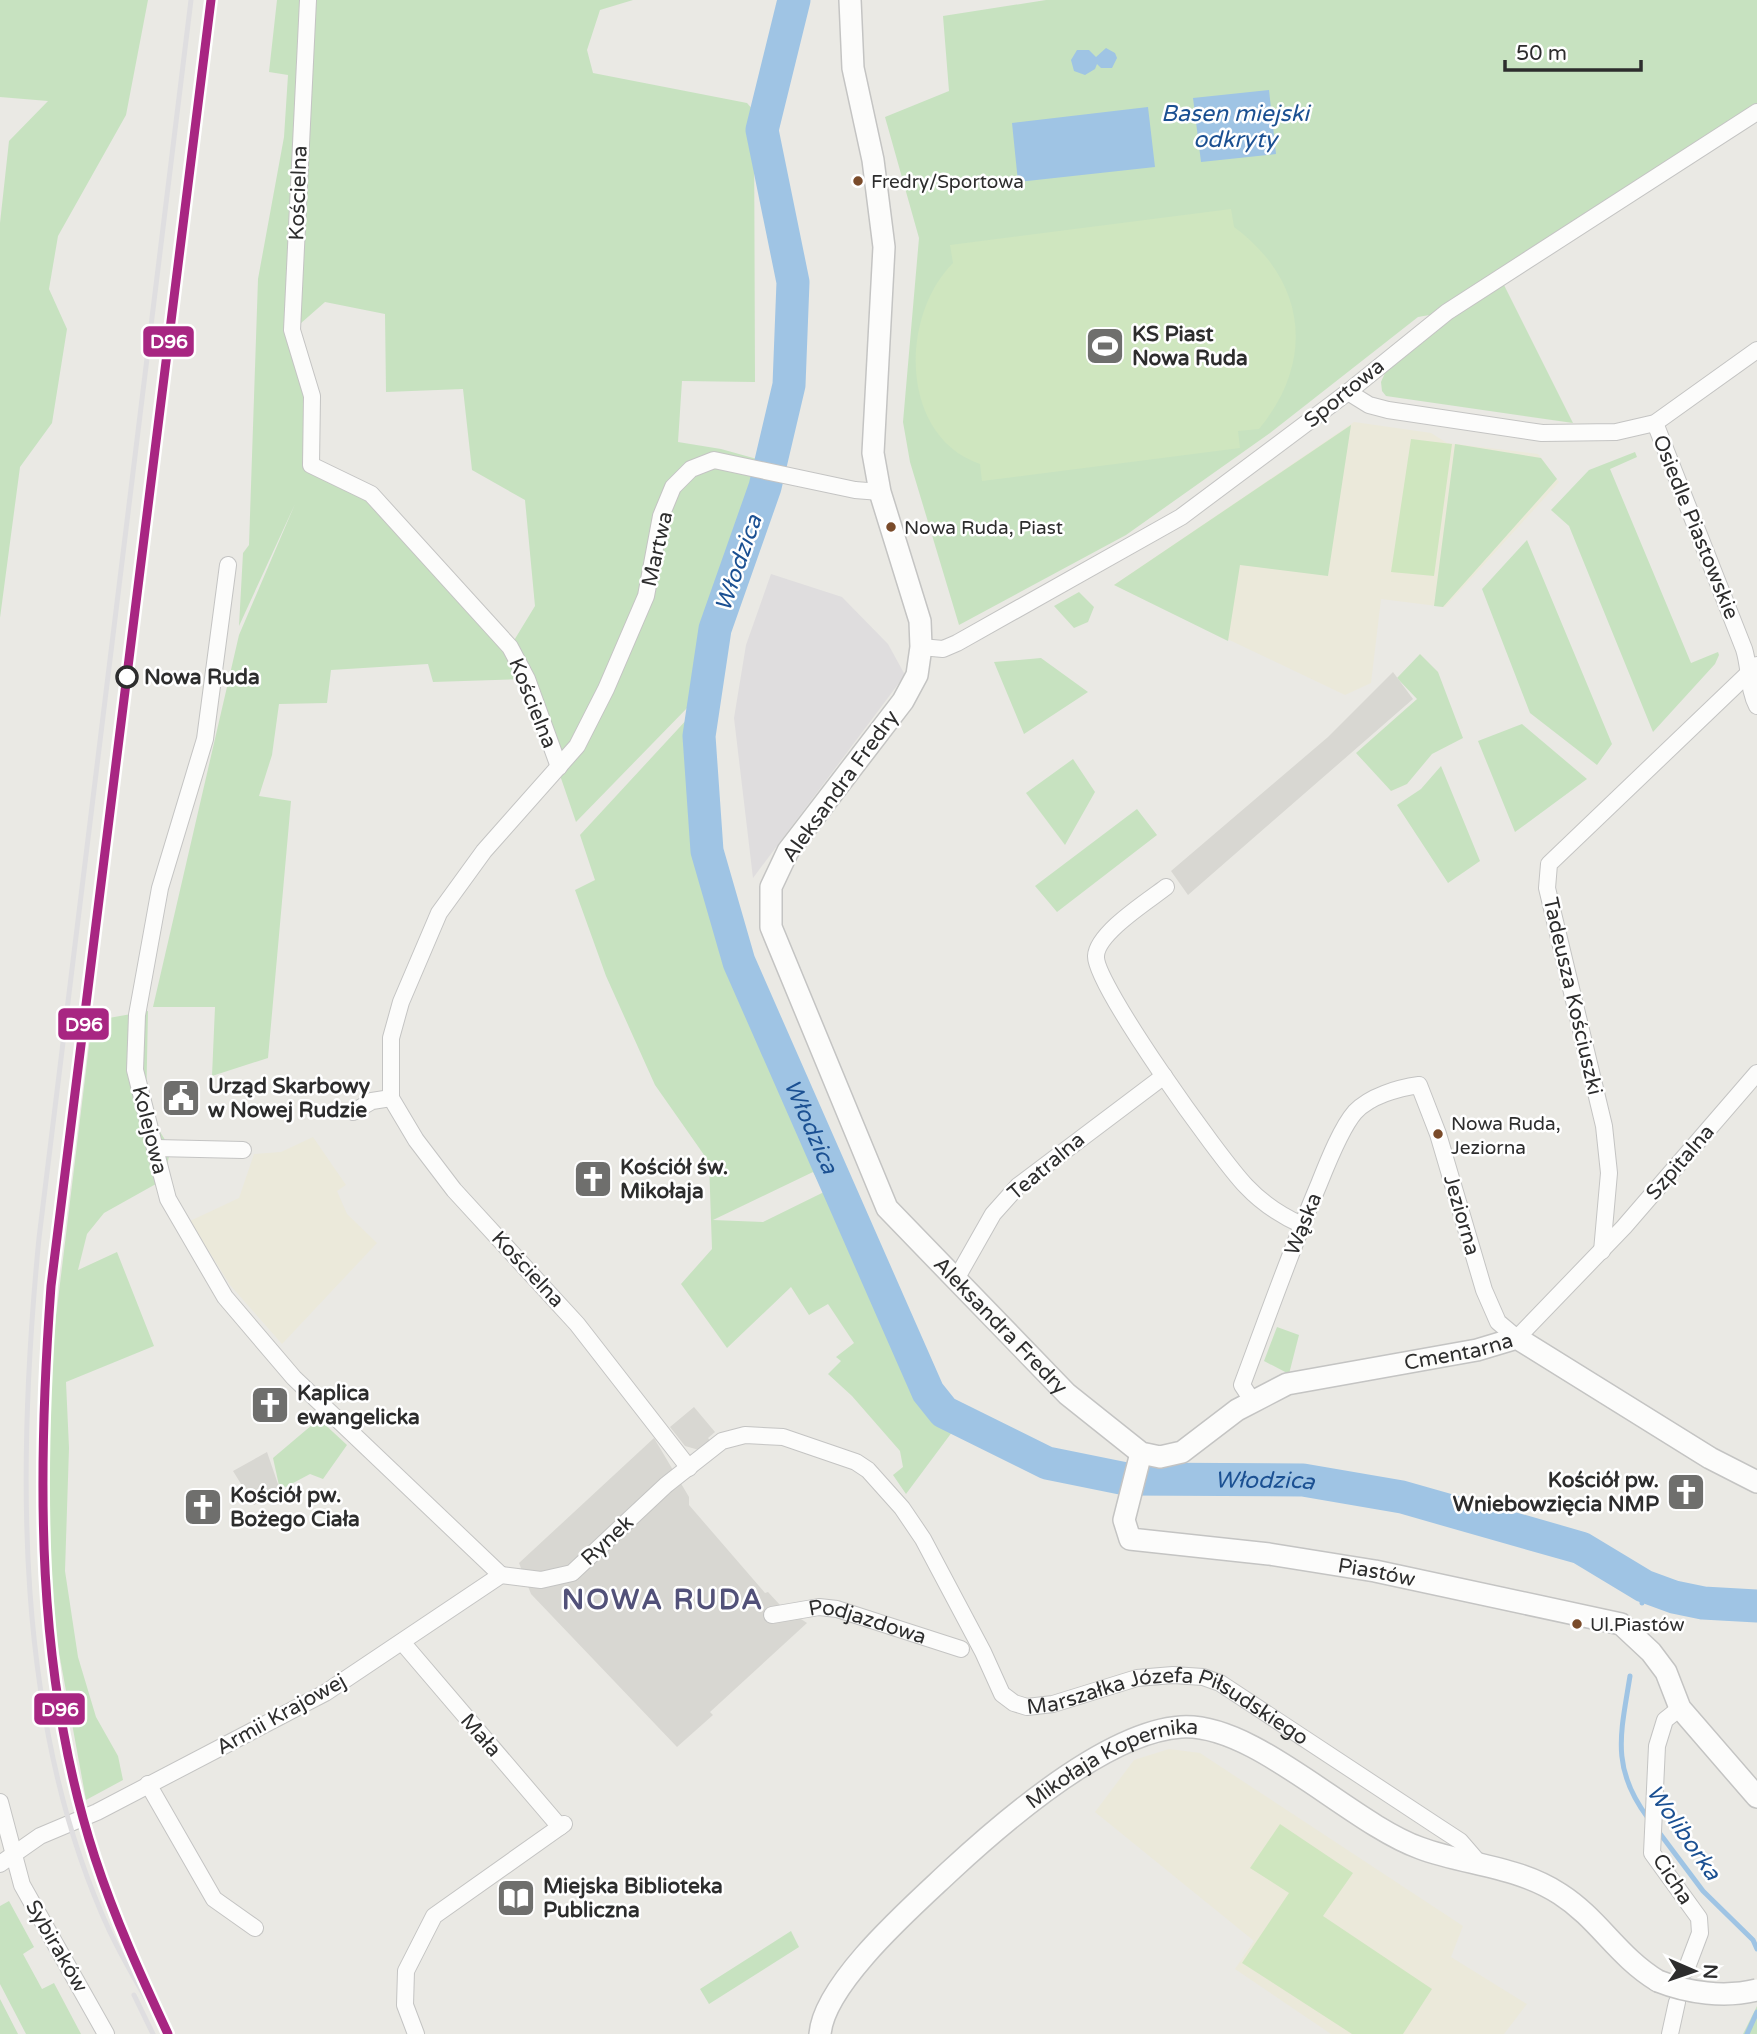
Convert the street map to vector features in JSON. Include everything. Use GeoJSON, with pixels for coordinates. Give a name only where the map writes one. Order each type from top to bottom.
{"type":"FeatureCollection","features":[{"type":"Feature","properties":{"kind":"street","name":"Kościelna"},"geometry":{"type":"LineString","coordinates":[[307,0],[292,331],[312,396],[311,466],[371,494],[510,647],[527,679],[559,767],[484,851],[439,913],[401,1002],[391,1038],[391,1098],[416,1140],[454,1190],[578,1324],[689,1468]]}},
{"type":"Feature","properties":{"kind":"street","name":"Aleksandra Fredry"},"geometry":{"type":"LineString","coordinates":[[850,0],[853,68],[873,160],[884,247],[873,453],[880,492],[920,621],[921,647],[916,675],[904,701],[788,851],[771,887],[771,927],[887,1208],[1067,1394],[1140,1458]]}},
{"type":"Feature","properties":{"kind":"street","name":"Sportowa"},"geometry":{"type":"LineString","coordinates":[[921,647],[943,649],[957,643],[1181,517],[1348,392],[1447,312],[1757,112]]}},
{"type":"Feature","properties":{"kind":"street","name":"Osiedle Piastowskie"},"geometry":{"type":"LineString","coordinates":[[1348,392],[1369,405],[1388,410],[1542,433],[1616,432],[1655,423],[1757,350]]}},
{"type":"Feature","properties":{"kind":"street","name":"Osiedle Piastowskie"},"geometry":{"type":"LineString","coordinates":[[1655,423],[1754,668],[1750,693],[1757,706]]}},
{"type":"Feature","properties":{"kind":"street","name":"Martwa"},"geometry":{"type":"LineString","coordinates":[[559,767],[577,746],[632,633],[646,596],[661,516],[673,486],[691,469],[714,460],[880,492]]}},
{"type":"Feature","properties":{"kind":"street","name":"Kolejowa"},"geometry":{"type":"LineString","coordinates":[[228,565],[205,739],[160,888],[137,1015],[135,1070],[168,1199],[225,1297],[294,1378],[500,1575]]}},
{"type":"Feature","properties":{"kind":"street","name":"Tadeusza Kościuszki"},"geometry":{"type":"LineString","coordinates":[[1602,1251],[1609,1173],[1604,1126],[1547,888],[1549,864],[1754,668]]}},
{"type":"Feature","properties":{"kind":"street"},"geometry":{"type":"LineString","coordinates":[[1166,887],[1105,935],[1096,955],[1101,978],[1164,1076],[1247,1187],[1285,1218],[1302,1225]]}},
{"type":"Feature","properties":{"kind":"street","name":"Szpitalna"},"geometry":{"type":"LineString","coordinates":[[1602,1251],[1757,1073]]}},
{"type":"Feature","properties":{"kind":"street","name":"Teatralna"},"geometry":{"type":"LineString","coordinates":[[955,1281],[993,1214],[1018,1186],[1164,1076]]}},
{"type":"Feature","properties":{"kind":"street","name":"Wąska"},"geometry":{"type":"LineString","coordinates":[[1253,1402],[1242,1385],[1328,1163],[1355,1112],[1370,1101],[1403,1087],[1419,1085]]}},
{"type":"Feature","properties":{"kind":"street","name":"Jeziorna"},"geometry":{"type":"LineString","coordinates":[[1419,1085],[1438,1134],[1484,1290],[1498,1322],[1517,1338]]}},
{"type":"Feature","properties":{"kind":"street"},"geometry":{"type":"LineString","coordinates":[[353,1112],[372,1101],[391,1098]]}},
{"type":"Feature","properties":{"kind":"street"},"geometry":{"type":"LineString","coordinates":[[156,1148],[243,1150]]}},
{"type":"Feature","properties":{"kind":"street"},"geometry":{"type":"LineString","coordinates":[[1517,1338],[1602,1251]]}},
{"type":"Feature","properties":{"kind":"street","name":"Cmentarna"},"geometry":{"type":"LineString","coordinates":[[1140,1458],[1182,1452],[1253,1402],[1287,1384],[1477,1350],[1517,1338],[1710,1458],[1757,1482]]}},
{"type":"Feature","properties":{"kind":"street","name":"Marszałka Józefa Piłsudskiego"},"geometry":{"type":"LineString","coordinates":[[666,1485],[722,1441],[745,1435],[783,1437],[850,1459],[868,1470],[902,1508],[923,1539],[984,1652],[1002,1694],[1014,1703],[1027,1707],[1054,1704],[1137,1678],[1173,1675],[1203,1677],[1220,1683],[1460,1841],[1479,1863],[1533,1880],[1558,1892],[1588,1915],[1625,1958],[1658,1981],[1689,1991],[1741,1993],[1757,1990]]}},
{"type":"Feature","properties":{"kind":"street","name":"Piastów"},"geometry":{"type":"LineString","coordinates":[[1140,1458],[1124,1520],[1130,1539],[1269,1554],[1376,1571],[1621,1624],[1651,1652],[1666,1672],[1685,1714]]}},
{"type":"Feature","properties":{"kind":"street","name":"Rynek"},"geometry":{"type":"LineString","coordinates":[[500,1575],[541,1580],[572,1573],[666,1485]]}},
{"type":"Feature","properties":{"kind":"street","name":"Armii Krajowej"},"geometry":{"type":"LineString","coordinates":[[0,1864],[40,1836],[97,1812],[325,1693],[500,1575]]}},
{"type":"Feature","properties":{"kind":"street","name":"Podjazdowa"},"geometry":{"type":"LineString","coordinates":[[772,1615],[819,1607],[837,1609],[961,1649]]}},
{"type":"Feature","properties":{"kind":"street","name":"Mała"},"geometry":{"type":"LineString","coordinates":[[402,1642],[562,1826],[433,1916],[406,1971],[405,2006],[416,2034]]}},
{"type":"Feature","properties":{"kind":"street"},"geometry":{"type":"LineString","coordinates":[[1685,1714],[1757,1797]]}},
{"type":"Feature","properties":{"kind":"street","name":"Cicha"},"geometry":{"type":"LineString","coordinates":[[1670,2034],[1685,1973],[1700,1933],[1699,1918],[1652,1853],[1653,1799],[1657,1746],[1665,1720],[1685,1714]]}},
{"type":"Feature","properties":{"kind":"street","name":"Mikołaja Kopernika"},"geometry":{"type":"LineString","coordinates":[[820,2034],[835,1997],[868,1950],[959,1863],[1033,1802],[1097,1756],[1164,1730],[1181,1727],[1213,1730],[1257,1750],[1418,1848],[1479,1863]]}},
{"type":"Feature","properties":{"kind":"street"},"geometry":{"type":"LineString","coordinates":[[148,1784],[214,1899],[255,1928]]}},
{"type":"Feature","properties":{"kind":"street","name":"Sybiraków"},"geometry":{"type":"LineString","coordinates":[[0,1802],[22,1885],[106,2034]]}},
{"type":"Feature","properties":{"kind":"shaded area"},"geometry":{"type":"Polygon","coordinates":[[[1354,422],[1431,433],[1447,443],[1538,454],[1559,482],[1445,607],[1381,599],[1371,683],[1345,695],[1114,585],[1354,422]]]}},
{"type":"Feature","properties":{"kind":"shaded area"},"geometry":{"type":"Polygon","coordinates":[[[771,574],[842,597],[888,644],[905,675],[753,878],[734,718],[746,645],[771,574]]]}},
{"type":"Feature","properties":{"kind":"shaded area"},"geometry":{"type":"Polygon","coordinates":[[[1393,672],[1413,699],[1188,895],[1171,871],[1328,737],[1393,672]]]}},
{"type":"Feature","properties":{"kind":"shaded area"},"geometry":{"type":"Polygon","coordinates":[[[313,1137],[346,1185],[337,1191],[347,1214],[377,1243],[282,1344],[230,1285],[190,1221],[239,1198],[254,1154],[281,1152],[313,1137]]]}},
{"type":"Feature","properties":{"kind":"shaded area"},"geometry":{"type":"Polygon","coordinates":[[[694,1407],[715,1432],[708,1438],[712,1443],[699,1450],[685,1446],[670,1427],[694,1407]]]}},
{"type":"Feature","properties":{"kind":"shaded area"},"geometry":{"type":"Polygon","coordinates":[[[654,1438],[689,1497],[689,1505],[765,1593],[768,1592],[780,1605],[807,1623],[710,1712],[713,1715],[677,1747],[531,1594],[519,1563],[654,1438]]]}},
{"type":"Feature","properties":{"kind":"shaded area"},"geometry":{"type":"Polygon","coordinates":[[[267,1452],[280,1490],[254,1505],[233,1471],[267,1452]]]}},
{"type":"Feature","properties":{"kind":"shaded area"},"geometry":{"type":"Polygon","coordinates":[[[1169,1749],[1200,1753],[1463,1926],[1451,1957],[1527,2004],[1504,2034],[1331,2034],[1235,1969],[1254,1941],[1095,1812],[1134,1760],[1169,1749]]]}},
{"type":"Feature","properties":{"kind":"green space"},"geometry":{"type":"Polygon","coordinates":[[[0,0],[148,0],[126,115],[58,236],[49,289],[67,329],[52,423],[20,467],[0,618],[0,223],[9,141],[48,101],[0,97],[0,0]]]}},
{"type":"Feature","properties":{"kind":"green space"},"geometry":{"type":"Polygon","coordinates":[[[277,0],[633,0],[600,10],[587,50],[593,73],[747,103],[754,111],[755,382],[682,381],[678,442],[721,449],[768,462],[765,487],[715,629],[699,736],[707,851],[740,962],[928,1392],[944,1412],[961,1420],[906,1494],[893,1475],[903,1467],[900,1451],[852,1396],[828,1374],[841,1361],[836,1357],[854,1343],[828,1304],[809,1315],[791,1287],[727,1348],[681,1284],[712,1249],[709,1162],[655,1085],[606,976],[575,890],[595,880],[580,835],[690,716],[690,705],[576,822],[527,679],[433,682],[428,664],[331,670],[327,703],[279,704],[272,755],[259,796],[291,801],[268,1058],[212,1076],[215,1007],[153,1007],[239,635],[295,504],[239,626],[243,553],[249,545],[258,279],[284,137],[288,75],[269,72],[277,0]],[[325,302],[292,331],[312,396],[311,465],[371,494],[510,647],[535,606],[525,500],[472,470],[463,389],[386,392],[385,314],[325,302]],[[813,1172],[713,1220],[763,1222],[824,1192],[813,1172]]]}},
{"type":"Feature","properties":{"kind":"green space"},"geometry":{"type":"Polygon","coordinates":[[[1046,0],[1757,0],[1757,110],[1447,312],[1418,317],[1270,433],[1126,535],[959,625],[910,462],[903,422],[919,238],[885,117],[949,91],[943,16],[1046,0]]]}},
{"type":"Feature","properties":{"kind":"green space","name":"KS Piast Nowa Ruda"},"geometry":{"type":"Polygon","coordinates":[[[1231,209],[1234,227],[1258,248],[1276,271],[1289,296],[1295,322],[1295,349],[1289,376],[1277,403],[1259,429],[1238,431],[1240,448],[982,481],[980,464],[954,450],[934,429],[922,403],[916,374],[917,343],[923,313],[935,286],[953,263],[950,245],[1231,209]]]}},
{"type":"Feature","properties":{"kind":"green space"},"geometry":{"type":"Polygon","coordinates":[[[1503,283],[1573,423],[1386,396],[1381,382],[1391,359],[1503,283]]]}},
{"type":"Feature","properties":{"kind":"green space"},"geometry":{"type":"Polygon","coordinates":[[[1351,425],[1328,576],[1240,565],[1228,641],[1114,585],[1351,425]]]}},
{"type":"Feature","properties":{"kind":"green space"},"geometry":{"type":"Polygon","coordinates":[[[1411,439],[1452,444],[1434,576],[1391,572],[1411,439]]]}},
{"type":"Feature","properties":{"kind":"green space"},"geometry":{"type":"Polygon","coordinates":[[[1455,444],[1541,458],[1557,479],[1443,607],[1434,606],[1455,444]]]}},
{"type":"Feature","properties":{"kind":"green space"},"geometry":{"type":"Polygon","coordinates":[[[1635,452],[1637,457],[1610,469],[1691,663],[1718,652],[1719,655],[1715,664],[1653,732],[1569,526],[1551,510],[1589,470],[1635,452]]]}},
{"type":"Feature","properties":{"kind":"green space"},"geometry":{"type":"Polygon","coordinates":[[[1527,540],[1612,744],[1597,765],[1530,713],[1482,589],[1527,540]]]}},
{"type":"Feature","properties":{"kind":"green space"},"geometry":{"type":"Polygon","coordinates":[[[1079,592],[1094,607],[1088,622],[1074,628],[1054,606],[1079,592]]]}},
{"type":"Feature","properties":{"kind":"green space"},"geometry":{"type":"Polygon","coordinates":[[[1420,654],[1438,672],[1463,738],[1432,754],[1407,784],[1391,791],[1356,753],[1417,699],[1397,678],[1420,654]]]}},
{"type":"Feature","properties":{"kind":"green space"},"geometry":{"type":"Polygon","coordinates":[[[1041,658],[1088,692],[1024,734],[994,662],[1041,658]]]}},
{"type":"Feature","properties":{"kind":"green space"},"geometry":{"type":"Polygon","coordinates":[[[1522,724],[1587,779],[1515,832],[1478,741],[1522,724]]]}},
{"type":"Feature","properties":{"kind":"green space"},"geometry":{"type":"Polygon","coordinates":[[[1073,759],[1095,792],[1065,845],[1026,793],[1073,759]]]}},
{"type":"Feature","properties":{"kind":"green space"},"geometry":{"type":"Polygon","coordinates":[[[1441,766],[1480,861],[1448,883],[1397,805],[1421,789],[1441,766]]]}},
{"type":"Feature","properties":{"kind":"green space"},"geometry":{"type":"Polygon","coordinates":[[[1137,809],[1157,835],[1057,912],[1035,886],[1137,809]]]}},
{"type":"Feature","properties":{"kind":"green space"},"geometry":{"type":"Polygon","coordinates":[[[148,1011],[146,1110],[171,1149],[163,1180],[104,1213],[87,1234],[78,1270],[117,1252],[154,1346],[66,1382],[69,1448],[65,1571],[78,1657],[96,1717],[118,1756],[123,1780],[86,1800],[53,1620],[47,1522],[48,1382],[92,1021],[148,1011]]]}},
{"type":"Feature","properties":{"kind":"green space"},"geometry":{"type":"Polygon","coordinates":[[[1277,1327],[1299,1335],[1289,1374],[1264,1361],[1277,1327]]]}},
{"type":"Feature","properties":{"kind":"green space"},"geometry":{"type":"Polygon","coordinates":[[[319,1419],[347,1445],[323,1479],[310,1474],[280,1490],[273,1458],[319,1419]]]}},
{"type":"Feature","properties":{"kind":"green space"},"geometry":{"type":"Polygon","coordinates":[[[1280,1824],[1353,1873],[1323,1916],[1432,1989],[1403,2034],[1352,2034],[1242,1963],[1289,1893],[1250,1868],[1280,1824]]]}},
{"type":"Feature","properties":{"kind":"green space"},"geometry":{"type":"Polygon","coordinates":[[[9,1901],[34,1947],[23,1954],[42,1989],[54,1983],[81,2034],[26,2034],[0,1984],[0,1906],[9,1901]]]}},
{"type":"Feature","properties":{"kind":"green space"},"geometry":{"type":"Polygon","coordinates":[[[791,1931],[799,1947],[709,2004],[700,1989],[791,1931]]]}},
{"type":"Feature","properties":{"kind":"green space"},"geometry":{"type":"Polygon","coordinates":[[[0,1999],[18,2034],[0,2034],[0,1999]]]}},
{"type":"Feature","properties":{"kind":"green space"},"geometry":{"type":"Polygon","coordinates":[[[1757,2006],[1757,2034],[1743,2034],[1757,2006]]]}},
{"type":"Feature","properties":{"kind":"water"},"geometry":{"type":"Polygon","coordinates":[[[1106,48],[1115,53],[1117,58],[1112,68],[1101,68],[1097,64],[1095,69],[1085,75],[1074,71],[1071,60],[1077,50],[1089,50],[1096,57],[1106,48]]]}},
{"type":"Feature","properties":{"kind":"water","name":"Basen miejski odkryty"},"geometry":{"type":"Polygon","coordinates":[[[1269,90],[1276,154],[1201,162],[1193,98],[1269,90]]]}},
{"type":"Feature","properties":{"kind":"water","name":"Basen miejski odkryty"},"geometry":{"type":"Polygon","coordinates":[[[1148,107],[1155,167],[1018,182],[1012,123],[1148,107]]]}},
{"type":"Feature","properties":{"kind":"waterway","name":"Włodzica"},"geometry":{"type":"LineString","coordinates":[[794,0],[762,130],[793,282],[789,385],[765,487],[715,629],[699,736],[707,851],[739,962],[928,1392],[944,1412],[1047,1463],[1126,1479],[1303,1480],[1402,1497],[1581,1548],[1644,1586],[1674,1597],[1703,1603],[1757,1606]]}},
{"type":"Feature","properties":{"kind":"waterway","name":"Woliborka"},"geometry":{"type":"LineString","coordinates":[[1642,1603],[1644,1586]]}},
{"type":"Feature","properties":{"kind":"waterway","name":"Woliborka"},"geometry":{"type":"LineString","coordinates":[[1630,1676],[1622,1733],[1623,1766],[1636,1800],[1648,1818]]}},
{"type":"Feature","properties":{"kind":"waterway","name":"Woliborka"},"geometry":{"type":"LineString","coordinates":[[1658,1831],[1703,1891],[1753,1940],[1757,1949]]}},
{"type":"Feature","properties":{"kind":"waterway","name":"Woliborka"},"geometry":{"type":"LineString","coordinates":[[1747,2034],[1757,2012]]}},
{"type":"Feature","properties":{"kind":"railway"},"geometry":{"type":"LineString","coordinates":[[167,2034],[110,1932],[78,1851],[55,1767],[39,1680],[30,1591],[26,1501],[27,1412],[39,1238],[191,0]]}},
{"type":"Feature","properties":{"kind":"railway"},"geometry":{"type":"LineString","coordinates":[[134,1995],[153,2034]]}},
{"type":"Feature","properties":{"kind":"transit line","name":"D96"},"geometry":{"type":"LineString","coordinates":[[168,2034],[111,1903],[75,1788],[61,1718],[51,1646],[45,1574],[44,1430],[51,1286],[211,0]]}},
{"type":"Feature","properties":{"kind":"place","name":"Fredry/Sportowa"},"geometry":{"type":"Point","coordinates":[858,181]}},
{"type":"Feature","properties":{"kind":"place","name":"KS Piast Nowa Ruda"},"geometry":{"type":"Point","coordinates":[1105,346]}},
{"type":"Feature","properties":{"kind":"place","name":"Nowa Ruda, Piast"},"geometry":{"type":"Point","coordinates":[891,527]}},
{"type":"Feature","properties":{"kind":"place","name":"Nowa Ruda"},"geometry":{"type":"Point","coordinates":[127,677]}},
{"type":"Feature","properties":{"kind":"place","name":"Urząd Skarbowy w Nowej Rudzie"},"geometry":{"type":"Point","coordinates":[181,1098]}},
{"type":"Feature","properties":{"kind":"place","name":"Nowa Ruda, Jeziorna"},"geometry":{"type":"Point","coordinates":[1438,1134]}},
{"type":"Feature","properties":{"kind":"place","name":"Kościół św. Mikołaja"},"geometry":{"type":"Point","coordinates":[593,1179]}},
{"type":"Feature","properties":{"kind":"place","name":"Kaplica ewangelicka"},"geometry":{"type":"Point","coordinates":[270,1405]}},
{"type":"Feature","properties":{"kind":"place","name":"Kościół pw. Wniebowzięcia NMP"},"geometry":{"type":"Point","coordinates":[1686,1492]}},
{"type":"Feature","properties":{"kind":"place","name":"Kościół pw. Bożego Ciała"},"geometry":{"type":"Point","coordinates":[203,1507]}},
{"type":"Feature","properties":{"kind":"place","name":"Ul.Piastów"},"geometry":{"type":"Point","coordinates":[1577,1624]}},
{"type":"Feature","properties":{"kind":"place","name":"Miejska Biblioteka Publiczna"},"geometry":{"type":"Point","coordinates":[516,1898]}},
{"type":"Feature","properties":{"kind":"district","name":"NOWA RUDA"},"geometry":{"type":"Point","coordinates":[663,1599]}}]}
